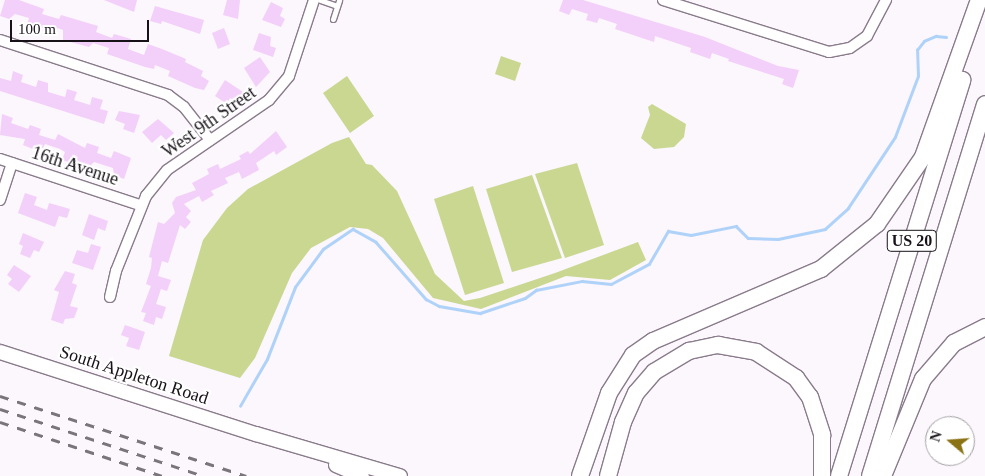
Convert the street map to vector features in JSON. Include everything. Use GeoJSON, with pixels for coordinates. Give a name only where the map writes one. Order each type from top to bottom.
{"type":"FeatureCollection","features":[{"type":"Feature","properties":{"kind":"main road"},"geometry":{"type":"LineString","coordinates":[[580,476],[609,393],[633,355],[653,341],[821,269],[877,224],[923,156],[979,0]]}},
{"type":"Feature","properties":{"kind":"main road","name":"US 20"},"geometry":{"type":"LineString","coordinates":[[839,476],[985,6]]}},
{"type":"Feature","properties":{"kind":"main road","name":"US 20"},"geometry":{"type":"LineString","coordinates":[[870,476],[985,104]]}},
{"type":"Feature","properties":{"kind":"main road"},"geometry":{"type":"LineString","coordinates":[[883,476],[923,379],[954,343],[985,326]]}},
{"type":"Feature","properties":{"kind":"main road"},"geometry":{"type":"LineString","coordinates":[[608,476],[623,422],[636,393],[654,372],[689,351],[718,345],[756,352],[796,378],[810,397],[822,435],[822,476]]}},
{"type":"Feature","properties":{"kind":"main road","name":"South Appleton Road"},"geometry":{"type":"LineString","coordinates":[[0,352],[256,434],[400,476]]}},
{"type":"Feature","properties":{"kind":"main road","name":"South Appleton Road"},"geometry":{"type":"LineString","coordinates":[[256,434],[362,476]]}},
{"type":"Feature","properties":{"kind":"street","name":"West 9th Street"},"geometry":{"type":"LineString","coordinates":[[110,297],[116,271],[140,205],[167,170],[270,100],[289,76],[314,0]]}},
{"type":"Feature","properties":{"kind":"street"},"geometry":{"type":"LineString","coordinates":[[663,0],[829,52],[850,48],[867,36],[886,0]]}},
{"type":"Feature","properties":{"kind":"street"},"geometry":{"type":"LineString","coordinates":[[0,40],[168,95],[184,107],[210,140]]}},
{"type":"Feature","properties":{"kind":"street","name":"16th Avenue"},"geometry":{"type":"LineString","coordinates":[[0,159],[140,205]]}},
{"type":"Feature","properties":{"kind":"street"},"geometry":{"type":"LineString","coordinates":[[0,200],[12,163]]}},
{"type":"Feature","properties":{"kind":"lane"},"geometry":{"type":"LineString","coordinates":[[320,0],[338,3],[333,19]]}},
{"type":"Feature","properties":{"kind":"green space"},"geometry":{"type":"Polygon","coordinates":[[[501,56],[521,63],[515,81],[495,74],[501,56]]]}},
{"type":"Feature","properties":{"kind":"green space"},"geometry":{"type":"Polygon","coordinates":[[[347,76],[374,116],[350,133],[323,93],[347,76]]]}},
{"type":"Feature","properties":{"kind":"green space"},"geometry":{"type":"Polygon","coordinates":[[[652,104],[686,124],[684,137],[674,147],[654,149],[641,138],[650,115],[648,107],[652,104]]]}},
{"type":"Feature","properties":{"kind":"green space"},"geometry":{"type":"Polygon","coordinates":[[[349,137],[366,164],[372,165],[397,191],[435,274],[464,301],[480,298],[555,273],[638,242],[646,260],[610,280],[566,276],[481,309],[433,298],[383,238],[368,229],[350,227],[311,248],[292,273],[255,358],[240,378],[169,356],[203,240],[227,208],[248,189],[332,143],[349,137]]]}},
{"type":"Feature","properties":{"kind":"green space"},"geometry":{"type":"Polygon","coordinates":[[[577,163],[604,245],[565,258],[535,174],[577,163]]]}},
{"type":"Feature","properties":{"kind":"green space"},"geometry":{"type":"Polygon","coordinates":[[[532,175],[562,258],[512,272],[486,189],[532,175]]]}},
{"type":"Feature","properties":{"kind":"green space"},"geometry":{"type":"Polygon","coordinates":[[[473,186],[504,283],[465,295],[434,199],[473,186]]]}},
{"type":"Feature","properties":{"kind":"building"},"geometry":{"type":"Polygon","coordinates":[[[5,0],[19,0],[44,9],[42,14],[59,19],[61,15],[98,26],[96,32],[112,38],[114,34],[131,39],[128,49],[144,55],[148,44],[162,49],[186,59],[185,62],[203,71],[201,76],[209,81],[204,90],[195,88],[168,76],[170,71],[155,65],[154,69],[145,67],[107,54],[109,48],[93,43],[89,47],[63,40],[63,30],[48,25],[46,29],[27,24],[29,18],[15,14],[9,19],[0,16],[5,0]]]}},
{"type":"Feature","properties":{"kind":"building"},"geometry":{"type":"Polygon","coordinates":[[[104,0],[137,0],[134,12],[104,0]]]}},
{"type":"Feature","properties":{"kind":"building"},"geometry":{"type":"Polygon","coordinates":[[[227,0],[240,0],[238,19],[223,15],[227,0]]]}},
{"type":"Feature","properties":{"kind":"building"},"geometry":{"type":"Polygon","coordinates":[[[563,0],[583,0],[705,37],[778,66],[799,70],[793,88],[782,84],[784,79],[728,61],[729,59],[712,53],[710,59],[690,52],[691,48],[655,36],[654,42],[615,29],[617,24],[599,18],[597,23],[586,20],[588,14],[572,9],[569,15],[559,11],[563,0]]]}},
{"type":"Feature","properties":{"kind":"building"},"geometry":{"type":"Polygon","coordinates":[[[271,2],[283,8],[280,16],[285,19],[281,27],[262,20],[271,2]]]}},
{"type":"Feature","properties":{"kind":"building"},"geometry":{"type":"Polygon","coordinates":[[[155,6],[204,20],[200,34],[162,21],[161,24],[150,21],[155,6]]]}},
{"type":"Feature","properties":{"kind":"building"},"geometry":{"type":"Polygon","coordinates":[[[224,28],[230,44],[218,49],[212,33],[224,28]]]}},
{"type":"Feature","properties":{"kind":"building"},"geometry":{"type":"Polygon","coordinates":[[[259,33],[271,37],[270,46],[276,48],[273,57],[253,50],[259,33]]]}},
{"type":"Feature","properties":{"kind":"building"},"geometry":{"type":"Polygon","coordinates":[[[260,57],[270,72],[256,87],[244,68],[260,57]]]}},
{"type":"Feature","properties":{"kind":"building"},"geometry":{"type":"Polygon","coordinates":[[[13,71],[23,75],[21,82],[36,87],[38,80],[48,83],[48,92],[65,97],[67,89],[77,92],[74,100],[90,105],[92,97],[103,100],[100,109],[108,111],[104,124],[0,91],[0,78],[11,81],[13,71]]]}},
{"type":"Feature","properties":{"kind":"building"},"geometry":{"type":"Polygon","coordinates":[[[225,80],[243,92],[237,102],[230,98],[227,104],[215,96],[225,80]]]}},
{"type":"Feature","properties":{"kind":"building"},"geometry":{"type":"Polygon","coordinates":[[[119,111],[140,115],[134,133],[123,129],[125,124],[115,120],[119,111]]]}},
{"type":"Feature","properties":{"kind":"building"},"geometry":{"type":"Polygon","coordinates":[[[2,114],[13,118],[11,123],[28,129],[30,125],[41,129],[39,135],[55,140],[58,134],[85,148],[87,143],[99,147],[97,153],[111,158],[114,151],[131,158],[124,179],[114,175],[113,168],[94,162],[88,168],[62,160],[65,152],[60,149],[45,144],[43,148],[33,149],[23,145],[25,139],[0,135],[2,114]]]}},
{"type":"Feature","properties":{"kind":"building"},"geometry":{"type":"Polygon","coordinates":[[[158,119],[174,133],[166,140],[161,135],[152,143],[142,132],[158,119]]]}},
{"type":"Feature","properties":{"kind":"building"},"geometry":{"type":"Polygon","coordinates":[[[276,131],[287,147],[276,155],[274,151],[256,163],[259,170],[242,179],[239,172],[225,178],[228,183],[211,191],[214,195],[202,202],[199,196],[184,204],[191,211],[186,217],[191,222],[185,229],[180,225],[168,263],[162,261],[158,276],[171,280],[167,291],[161,289],[156,304],[166,307],[162,319],[156,317],[154,325],[143,321],[146,313],[141,312],[151,286],[146,284],[151,268],[152,258],[149,257],[158,222],[164,224],[175,213],[172,203],[176,197],[196,190],[192,183],[209,174],[207,169],[218,164],[220,169],[241,159],[239,156],[248,151],[250,154],[276,131]]]}},
{"type":"Feature","properties":{"kind":"building"},"geometry":{"type":"Polygon","coordinates":[[[25,193],[37,197],[34,205],[47,210],[49,203],[70,209],[67,218],[59,216],[55,227],[18,213],[25,193]]]}},
{"type":"Feature","properties":{"kind":"building"},"geometry":{"type":"Polygon","coordinates":[[[89,214],[108,221],[105,231],[98,228],[94,240],[82,235],[89,214]]]}},
{"type":"Feature","properties":{"kind":"building"},"geometry":{"type":"Polygon","coordinates":[[[23,233],[44,242],[39,252],[34,250],[30,258],[20,254],[23,246],[19,244],[23,233]]]}},
{"type":"Feature","properties":{"kind":"building"},"geometry":{"type":"Polygon","coordinates":[[[91,244],[101,247],[93,270],[72,263],[77,250],[88,253],[91,244]]]}},
{"type":"Feature","properties":{"kind":"building"},"geometry":{"type":"Polygon","coordinates":[[[14,265],[31,276],[19,292],[8,284],[12,279],[7,275],[14,265]]]}},
{"type":"Feature","properties":{"kind":"building"},"geometry":{"type":"Polygon","coordinates":[[[65,271],[75,274],[72,283],[77,285],[70,306],[78,308],[74,318],[65,319],[63,324],[51,320],[59,292],[54,290],[65,271]]]}},
{"type":"Feature","properties":{"kind":"building"},"geometry":{"type":"Polygon","coordinates":[[[125,325],[145,332],[139,350],[126,346],[129,338],[121,335],[125,325]]]}},
{"type":"Feature","properties":{"kind":"waterway"},"geometry":{"type":"LineString","coordinates":[[240,406],[267,359],[295,287],[323,249],[353,229],[376,242],[426,299],[439,306],[480,313],[525,298],[536,290],[582,281],[611,284],[649,264],[668,231],[691,235],[736,226],[748,238],[778,239],[825,229],[848,208],[895,137],[918,76],[917,50],[924,41],[936,36],[946,37]]}},
{"type":"Feature","properties":{"kind":"railway"},"geometry":{"type":"LineString","coordinates":[[0,396],[246,476]]}},
{"type":"Feature","properties":{"kind":"railway"},"geometry":{"type":"LineString","coordinates":[[0,409],[204,476]]}},
{"type":"Feature","properties":{"kind":"railway"},"geometry":{"type":"LineString","coordinates":[[0,422],[162,476]]}}]}
